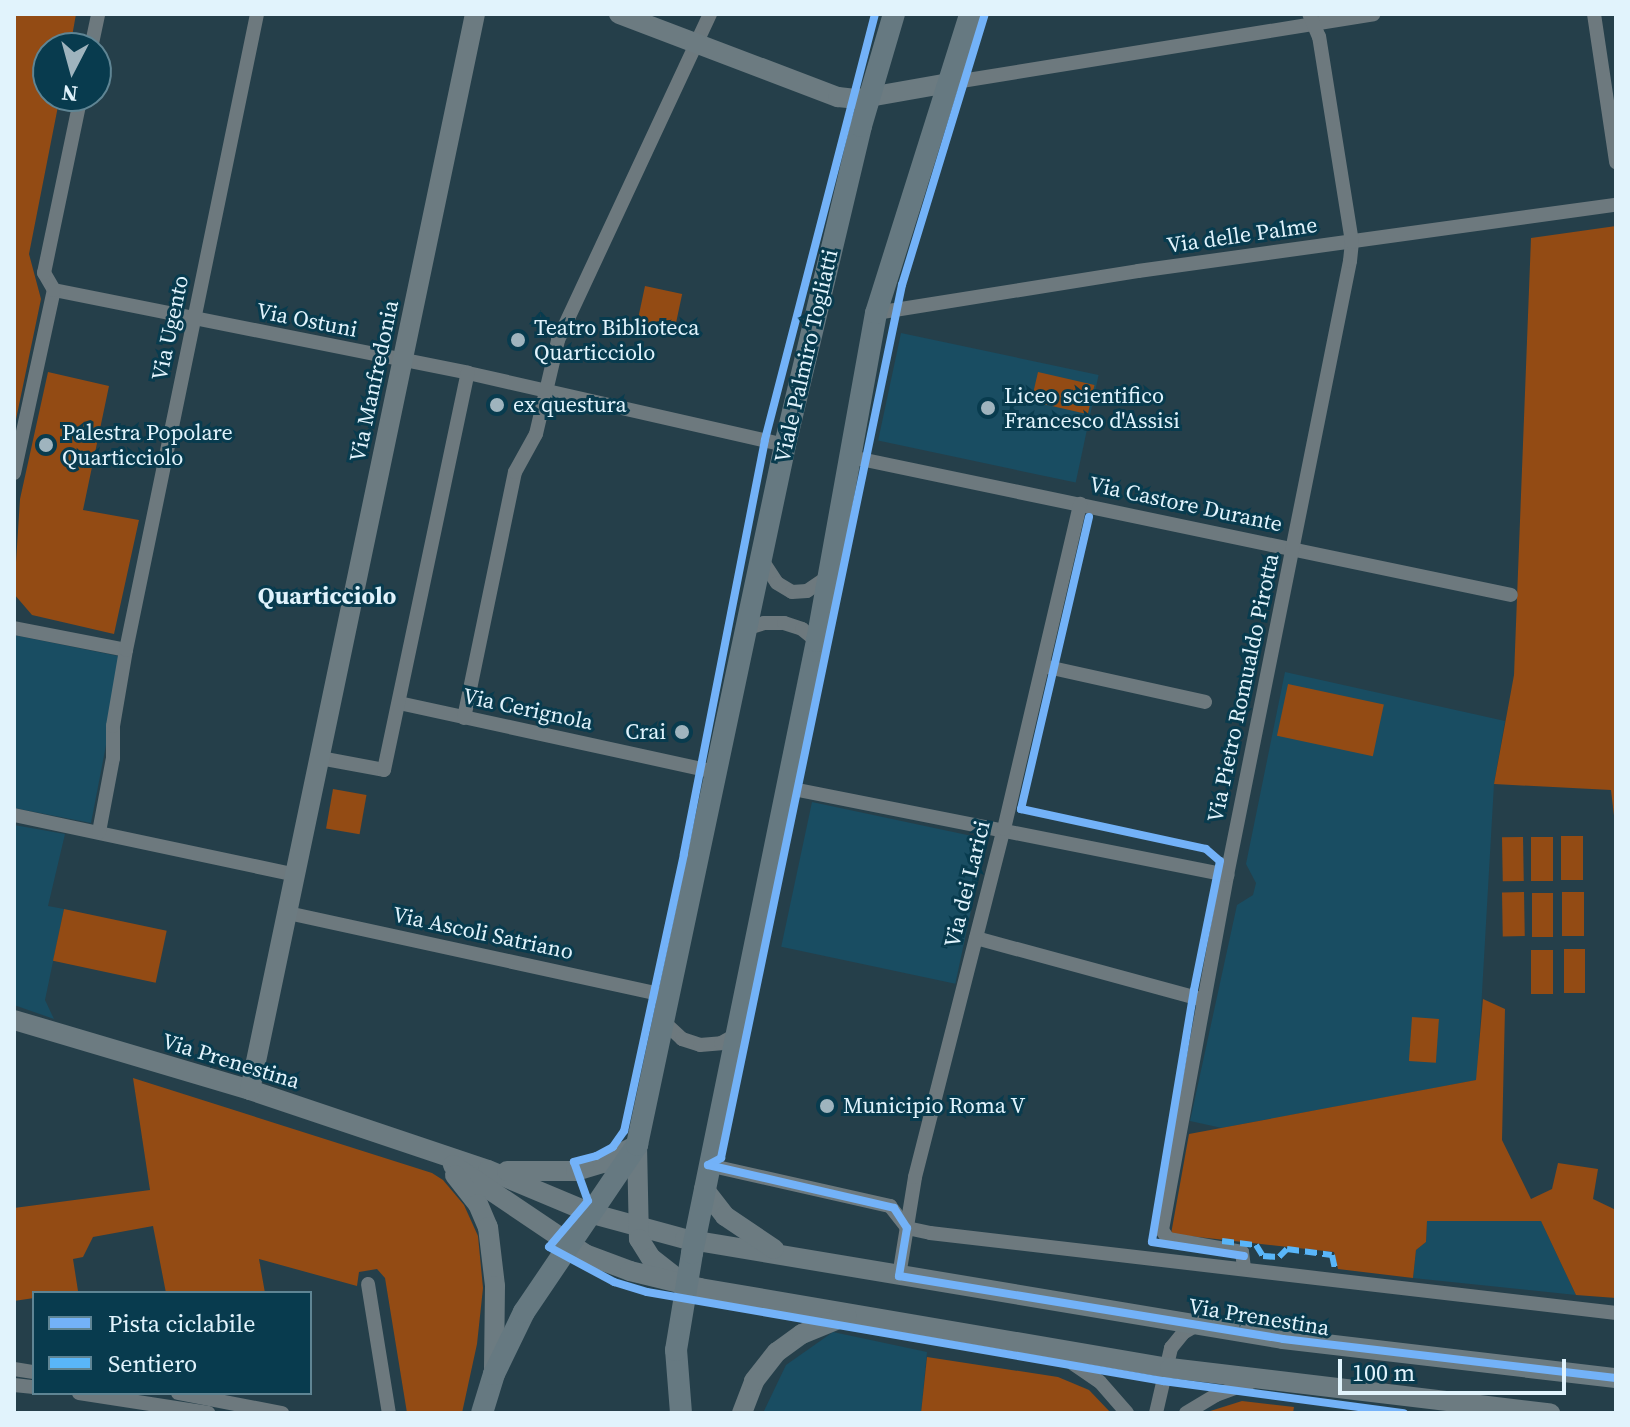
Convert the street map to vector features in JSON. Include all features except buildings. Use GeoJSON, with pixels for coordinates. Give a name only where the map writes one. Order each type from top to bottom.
{"type":"FeatureCollection","features":[{"type":"Feature","properties":{"kind":"main road","name":"Via Manfredonia"},"geometry":{"type":"LineString","coordinates":[[288,913],[475,14]]}},
{"type":"Feature","properties":{"kind":"main road"},"geometry":{"type":"LineString","coordinates":[[619,14],[838,97],[870,97],[949,83]]}},
{"type":"Feature","properties":{"kind":"main road","name":"Viale Palmiro Togliatti"},"geometry":{"type":"LineString","coordinates":[[636,1226],[637,1145],[715,772],[785,445],[870,97],[894,14]]}},
{"type":"Feature","properties":{"kind":"main road"},"geometry":{"type":"LineString","coordinates":[[681,1413],[676,1350],[686,1285],[817,641],[876,313],[970,14]]}},
{"type":"Feature","properties":{"kind":"main road"},"geometry":{"type":"LineString","coordinates":[[250,1090],[288,913]]}},
{"type":"Feature","properties":{"kind":"main road","name":"Via Prenestina"},"geometry":{"type":"LineString","coordinates":[[14,1020],[250,1090],[488,1170],[593,1214],[694,1241],[1197,1325],[1394,1354],[1616,1378]]}},
{"type":"Feature","properties":{"kind":"main road"},"geometry":{"type":"LineString","coordinates":[[488,1170],[548,1174],[576,1171],[603,1163],[637,1145]]}},
{"type":"Feature","properties":{"kind":"main road","name":"Viale Palmiro Togliatti"},"geometry":{"type":"LineString","coordinates":[[482,1413],[494,1374],[524,1312],[637,1145]]}},
{"type":"Feature","properties":{"kind":"main road"},"geometry":{"type":"LineString","coordinates":[[433,1152],[472,1196],[488,1227],[494,1266],[494,1374]]}},
{"type":"Feature","properties":{"kind":"main road","name":"Via Prenestina"},"geometry":{"type":"LineString","coordinates":[[433,1152],[569,1246],[620,1268],[686,1285],[1166,1367],[1550,1413]]}},
{"type":"Feature","properties":{"kind":"main road"},"geometry":{"type":"LineString","coordinates":[[704,1189],[734,1223],[784,1255]]}},
{"type":"Feature","properties":{"kind":"main road"},"geometry":{"type":"LineString","coordinates":[[636,1226],[646,1253],[686,1285]]}},
{"type":"Feature","properties":{"kind":"main road"},"geometry":{"type":"LineString","coordinates":[[742,1413],[754,1381],[777,1352],[813,1329],[850,1315]]}},
{"type":"Feature","properties":{"kind":"street","name":"Via Ugento"},"geometry":{"type":"LineString","coordinates":[[99,832],[113,758],[113,726],[126,650],[257,14]]}},
{"type":"Feature","properties":{"kind":"street"},"geometry":{"type":"LineString","coordinates":[[464,718],[515,472],[536,434],[558,340],[710,14]]}},
{"type":"Feature","properties":{"kind":"street"},"geometry":{"type":"LineString","coordinates":[[949,83],[1312,19],[1373,14]]}},
{"type":"Feature","properties":{"kind":"street"},"geometry":{"type":"LineString","coordinates":[[1594,14],[1616,162]]}},
{"type":"Feature","properties":{"kind":"street"},"geometry":{"type":"LineString","coordinates":[[1312,19],[1352,242]]}},
{"type":"Feature","properties":{"kind":"street"},"geometry":{"type":"LineString","coordinates":[[14,473],[54,290],[44,273],[78,112]]}},
{"type":"Feature","properties":{"kind":"street","name":"Via delle Palme"},"geometry":{"type":"LineString","coordinates":[[876,313],[1616,205]]}},
{"type":"Feature","properties":{"kind":"street","name":"Via Pietro Romualdo Pirotta"},"geometry":{"type":"LineString","coordinates":[[1244,1268],[1242,1252],[1168,1239],[1162,1230],[1227,875],[1294,549],[1352,242]]}},
{"type":"Feature","properties":{"kind":"street","name":"Via Ostuni"},"geometry":{"type":"LineString","coordinates":[[54,290],[468,373],[785,445]]}},
{"type":"Feature","properties":{"kind":"street"},"geometry":{"type":"LineString","coordinates":[[320,758],[384,770],[468,373]]}},
{"type":"Feature","properties":{"kind":"street","name":"Via Castore Durante"},"geometry":{"type":"LineString","coordinates":[[851,457],[1511,595]]}},
{"type":"Feature","properties":{"kind":"street","name":"Via dei Larici"},"geometry":{"type":"LineString","coordinates":[[899,1276],[915,1177],[1004,829],[1080,504]]}},
{"type":"Feature","properties":{"kind":"street"},"geometry":{"type":"LineString","coordinates":[[762,560],[777,583],[792,592],[807,591],[829,576]]}},
{"type":"Feature","properties":{"kind":"street"},"geometry":{"type":"LineString","coordinates":[[748,628],[771,622],[790,624],[817,641]]}},
{"type":"Feature","properties":{"kind":"street"},"geometry":{"type":"LineString","coordinates":[[14,628],[126,650]]}},
{"type":"Feature","properties":{"kind":"street"},"geometry":{"type":"LineString","coordinates":[[1043,666],[1205,702]]}},
{"type":"Feature","properties":{"kind":"street","name":"Via Cerignola"},"geometry":{"type":"LineString","coordinates":[[399,703],[715,772]]}},
{"type":"Feature","properties":{"kind":"street"},"geometry":{"type":"LineString","coordinates":[[788,788],[1227,875]]}},
{"type":"Feature","properties":{"kind":"street"},"geometry":{"type":"LineString","coordinates":[[14,815],[296,875]]}},
{"type":"Feature","properties":{"kind":"street","name":"Via Ascoli Satriano"},"geometry":{"type":"LineString","coordinates":[[288,913],[669,996]]}},
{"type":"Feature","properties":{"kind":"street"},"geometry":{"type":"LineString","coordinates":[[976,938],[1204,1000]]}},
{"type":"Feature","properties":{"kind":"street"},"geometry":{"type":"LineString","coordinates":[[664,1022],[682,1039],[702,1046],[721,1043],[737,1034]]}},
{"type":"Feature","properties":{"kind":"street"},"geometry":{"type":"LineString","coordinates":[[708,1165],[890,1206],[907,1228]]}},
{"type":"Feature","properties":{"kind":"street","name":"Via Prenestina"},"geometry":{"type":"LineString","coordinates":[[907,1228],[1616,1313]]}},
{"type":"Feature","properties":{"kind":"street"},"geometry":{"type":"LineString","coordinates":[[368,1284],[389,1413]]}},
{"type":"Feature","properties":{"kind":"street"},"geometry":{"type":"LineString","coordinates":[[1156,1413],[1175,1341],[1197,1325]]}},
{"type":"Feature","properties":{"kind":"street"},"geometry":{"type":"LineString","coordinates":[[1049,1347],[1100,1382],[1127,1413]]}},
{"type":"Feature","properties":{"kind":"street"},"geometry":{"type":"LineString","coordinates":[[14,1369],[32,1379]]}},
{"type":"Feature","properties":{"kind":"street"},"geometry":{"type":"LineString","coordinates":[[14,1385],[32,1379]]}},
{"type":"Feature","properties":{"kind":"street"},"geometry":{"type":"LineString","coordinates":[[1186,1413],[1216,1395],[1256,1380]]}},
{"type":"Feature","properties":{"kind":"street"},"geometry":{"type":"LineString","coordinates":[[110,1395],[180,1398],[282,1413]]}},
{"type":"Feature","properties":{"kind":"street"},"geometry":{"type":"LineString","coordinates":[[180,1398],[208,1413]]}},
{"type":"Feature","properties":{"kind":"shaded area"},"geometry":{"type":"Polygon","coordinates":[[[14,14],[76,14],[73,32],[32,32],[32,112],[57,112],[29,254],[41,299],[14,429],[14,14]]]}},
{"type":"Feature","properties":{"kind":"shaded area"},"geometry":{"type":"Polygon","coordinates":[[[1616,226],[1616,833],[1611,790],[1494,784],[1514,675],[1531,238],[1616,226]]]}},
{"type":"Feature","properties":{"kind":"shaded area"},"geometry":{"type":"Polygon","coordinates":[[[645,286],[682,294],[673,338],[636,330],[645,286]]]}},
{"type":"Feature","properties":{"kind":"shaded area","name":"Liceo scientifico Francesco d'Assisi"},"geometry":{"type":"Polygon","coordinates":[[[901,333],[1099,375],[1076,483],[878,441],[901,333]]]}},
{"type":"Feature","properties":{"kind":"shaded area"},"geometry":{"type":"Polygon","coordinates":[[[48,372],[109,386],[83,510],[139,520],[114,634],[32,615],[14,594],[20,499],[48,372]]]}},
{"type":"Feature","properties":{"kind":"shaded area"},"geometry":{"type":"Polygon","coordinates":[[[1038,372],[1095,385],[1088,414],[1031,401],[1038,372]]]}},
{"type":"Feature","properties":{"kind":"shaded area"},"geometry":{"type":"Polygon","coordinates":[[[14,635],[123,657],[91,823],[14,808],[14,635]]]}},
{"type":"Feature","properties":{"kind":"shaded area"},"geometry":{"type":"Polygon","coordinates":[[[1285,672],[1505,721],[1494,784],[1477,1080],[1222,1128],[1190,1121],[1237,905],[1253,895],[1256,883],[1246,864],[1285,672]]]}},
{"type":"Feature","properties":{"kind":"shaded area"},"geometry":{"type":"Polygon","coordinates":[[[1288,684],[1384,704],[1373,756],[1277,736],[1288,684]]]}},
{"type":"Feature","properties":{"kind":"shaded area"},"geometry":{"type":"Polygon","coordinates":[[[333,789],[366,795],[360,834],[326,828],[333,789]]]}},
{"type":"Feature","properties":{"kind":"shaded area"},"geometry":{"type":"Polygon","coordinates":[[[812,802],[986,839],[955,984],[781,947],[812,802]]]}},
{"type":"Feature","properties":{"kind":"shaded area"},"geometry":{"type":"Polygon","coordinates":[[[14,825],[65,834],[48,906],[64,909],[45,1000],[54,1019],[14,1005],[14,825]]]}},
{"type":"Feature","properties":{"kind":"shaded area"},"geometry":{"type":"Polygon","coordinates":[[[1561,836],[1583,836],[1583,880],[1561,880],[1561,836]]]}},
{"type":"Feature","properties":{"kind":"shaded area"},"geometry":{"type":"Polygon","coordinates":[[[1502,837],[1523,837],[1524,881],[1503,881],[1502,837]]]}},
{"type":"Feature","properties":{"kind":"shaded area"},"geometry":{"type":"Polygon","coordinates":[[[1531,837],[1553,837],[1553,881],[1531,881],[1531,837]]]}},
{"type":"Feature","properties":{"kind":"shaded area"},"geometry":{"type":"Polygon","coordinates":[[[1502,892],[1524,892],[1525,936],[1503,936],[1502,892]]]}},
{"type":"Feature","properties":{"kind":"shaded area"},"geometry":{"type":"Polygon","coordinates":[[[1562,892],[1584,892],[1584,936],[1562,936],[1562,892]]]}},
{"type":"Feature","properties":{"kind":"shaded area"},"geometry":{"type":"Polygon","coordinates":[[[1532,893],[1553,893],[1553,937],[1532,937],[1532,893]]]}},
{"type":"Feature","properties":{"kind":"shaded area"},"geometry":{"type":"Polygon","coordinates":[[[64,909],[167,931],[156,983],[53,961],[64,909]]]}},
{"type":"Feature","properties":{"kind":"shaded area"},"geometry":{"type":"Polygon","coordinates":[[[1564,949],[1585,949],[1585,993],[1564,993],[1564,949]]]}},
{"type":"Feature","properties":{"kind":"shaded area"},"geometry":{"type":"Polygon","coordinates":[[[1531,950],[1553,950],[1553,994],[1531,994],[1531,950]]]}},
{"type":"Feature","properties":{"kind":"shaded area"},"geometry":{"type":"Polygon","coordinates":[[[1483,999],[1505,1009],[1502,1140],[1531,1199],[1552,1189],[1558,1163],[1598,1169],[1593,1199],[1616,1210],[1616,1298],[1576,1295],[1541,1221],[1427,1221],[1426,1242],[1416,1250],[1413,1278],[1338,1269],[1334,1252],[1171,1234],[1189,1134],[1476,1080],[1483,999]]]}},
{"type":"Feature","properties":{"kind":"shaded area"},"geometry":{"type":"Polygon","coordinates":[[[1412,1017],[1439,1019],[1436,1063],[1409,1061],[1412,1017]]]}},
{"type":"Feature","properties":{"kind":"shaded area"},"geometry":{"type":"Polygon","coordinates":[[[133,1078],[432,1173],[443,1180],[464,1205],[478,1236],[483,1288],[477,1344],[462,1413],[407,1413],[385,1278],[377,1269],[359,1272],[357,1286],[259,1259],[265,1291],[166,1291],[153,1226],[93,1237],[83,1257],[73,1259],[78,1291],[32,1291],[32,1298],[14,1301],[14,1208],[150,1190],[133,1078]]]}},
{"type":"Feature","properties":{"kind":"shaded area"},"geometry":{"type":"Polygon","coordinates":[[[1427,1221],[1541,1221],[1576,1295],[1413,1278],[1416,1250],[1426,1242],[1427,1221]]]}},
{"type":"Feature","properties":{"kind":"shaded area"},"geometry":{"type":"Polygon","coordinates":[[[833,1332],[927,1352],[921,1413],[763,1413],[786,1365],[833,1332]]]}},
{"type":"Feature","properties":{"kind":"shaded area"},"geometry":{"type":"Polygon","coordinates":[[[927,1357],[1058,1377],[1089,1390],[1111,1413],[921,1413],[927,1357]]]}},
{"type":"Feature","properties":{"kind":"shaded area"},"geometry":{"type":"Polygon","coordinates":[[[1242,1401],[1294,1407],[1293,1413],[1204,1413],[1242,1401]]]}},
{"type":"Feature","properties":{"kind":"marked path"},"geometry":{"type":"LineString","coordinates":[[1222,1241],[1256,1245],[1263,1256],[1279,1257],[1287,1249],[1332,1255],[1335,1269]]}},
{"type":"Feature","properties":{"kind":"cycle path"},"geometry":{"type":"LineString","coordinates":[[875,14],[765,440],[684,854],[624,1131],[613,1147],[574,1162],[588,1201],[549,1247],[614,1282],[647,1292],[1163,1381],[1404,1413]]}},
{"type":"Feature","properties":{"kind":"cycle path"},"geometry":{"type":"LineString","coordinates":[[708,1165],[721,1158],[902,285],[985,14]]}},
{"type":"Feature","properties":{"kind":"cycle path"},"geometry":{"type":"LineString","coordinates":[[1089,517],[1021,809],[1206,849],[1220,861],[1194,990],[1152,1242],[1244,1256]]}},
{"type":"Feature","properties":{"kind":"cycle path"},"geometry":{"type":"LineString","coordinates":[[708,1165],[894,1208],[907,1228],[899,1276],[1283,1339],[1616,1378]]}},
{"type":"Feature","properties":{"kind":"place","name":"Teatro Biblioteca Quarticciolo"},"geometry":{"type":"Point","coordinates":[518,340]}},
{"type":"Feature","properties":{"kind":"place","name":"ex questura"},"geometry":{"type":"Point","coordinates":[497,405]}},
{"type":"Feature","properties":{"kind":"place","name":"Liceo scientifico Francesco d'Assisi"},"geometry":{"type":"Point","coordinates":[988,408]}},
{"type":"Feature","properties":{"kind":"place","name":"Palestra Popolare Quarticciolo"},"geometry":{"type":"Point","coordinates":[46,445]}},
{"type":"Feature","properties":{"kind":"place","name":"Crai"},"geometry":{"type":"Point","coordinates":[682,732]}},
{"type":"Feature","properties":{"kind":"place","name":"Municipio Roma V"},"geometry":{"type":"Point","coordinates":[827,1106]}},
{"type":"Feature","properties":{"kind":"district","name":"Quarticciolo"},"geometry":{"type":"Point","coordinates":[327,596]}}]}
